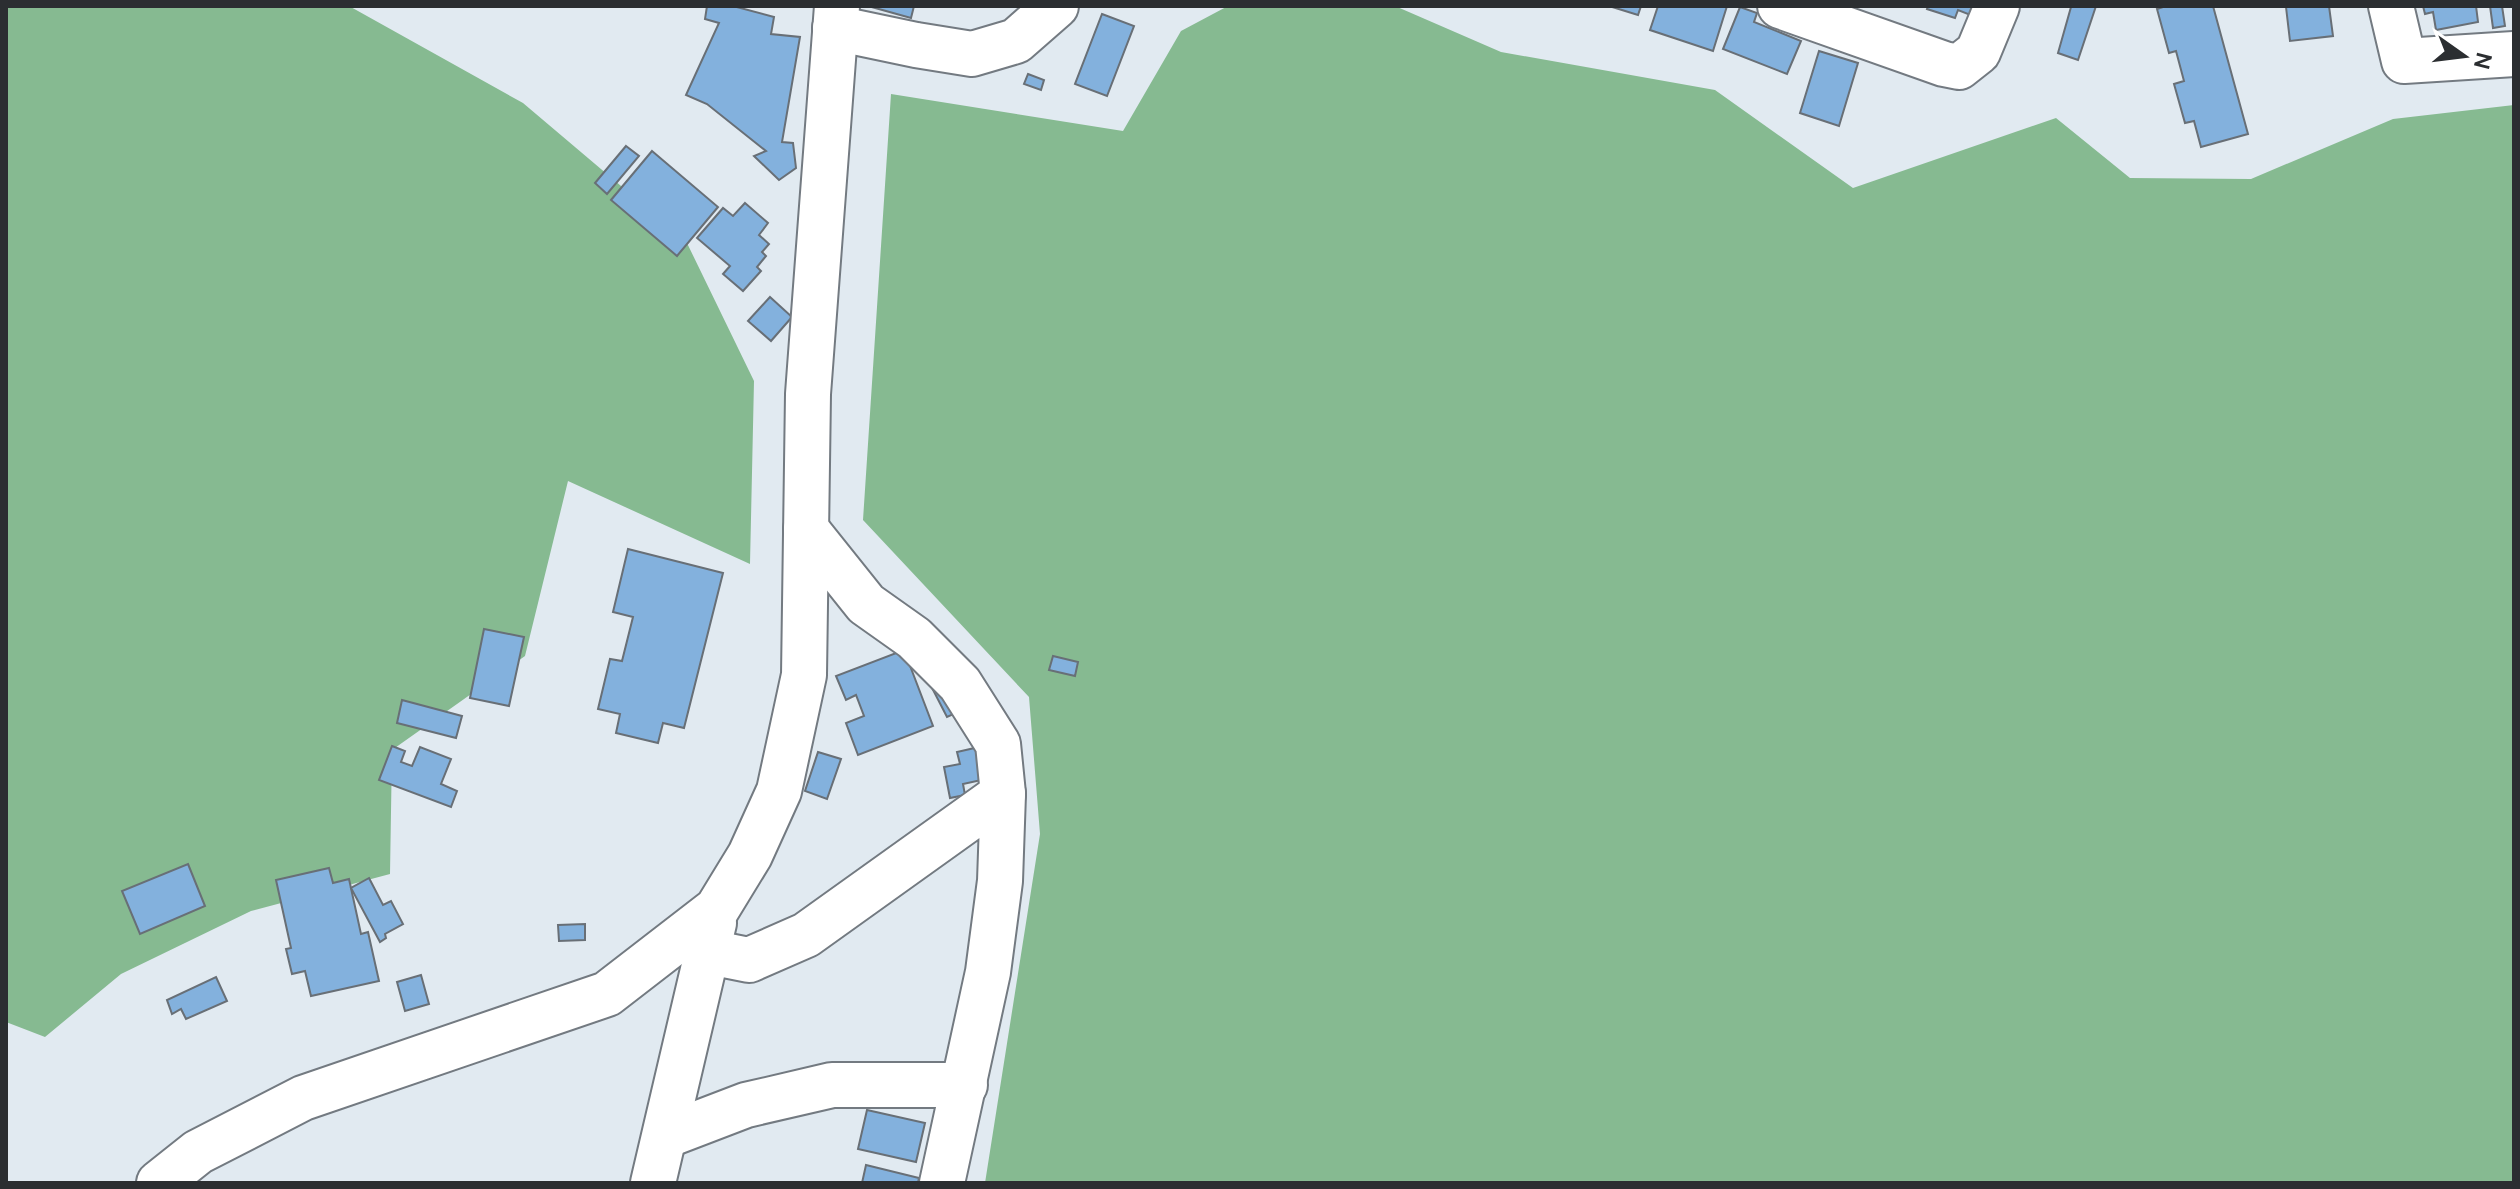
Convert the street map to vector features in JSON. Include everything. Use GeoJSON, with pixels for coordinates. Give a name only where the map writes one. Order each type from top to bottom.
{"type":"FeatureCollection","features":[{"type":"Feature","properties":{"kind":"street"},"geometry":{"type":"LineString","coordinates":[[159,1183],[198,1152],[303,1098],[607,994],[717,909],[750,855],[779,791],[804,675],[808,394],[836,17],[972,54],[1016,41],[1056,6]]}},
{"type":"Feature","properties":{"kind":"street"},"geometry":{"type":"LineString","coordinates":[[1780,6],[1959,67],[1978,52],[1997,6]]}},
{"type":"Feature","properties":{"kind":"street"},"geometry":{"type":"LineString","coordinates":[[2391,6],[2404,61],[2514,54]]}},
{"type":"Feature","properties":{"kind":"street"},"geometry":{"type":"LineString","coordinates":[[806,529],[866,604],[914,638],[960,684],[998,744],[1003,794],[1000,881],[988,972],[942,1183]]}},
{"type":"Feature","properties":{"kind":"street"},"geometry":{"type":"LineString","coordinates":[[709,952],[749,960],[806,935],[1003,794]]}},
{"type":"Feature","properties":{"kind":"street"},"geometry":{"type":"LineString","coordinates":[[653,1183],[717,909]]}},
{"type":"Feature","properties":{"kind":"street"},"geometry":{"type":"LineString","coordinates":[[665,1136],[746,1105],[832,1085],[965,1085]]}},
{"type":"Feature","properties":{"kind":"green space"},"geometry":{"type":"Polygon","coordinates":[[[6,6],[349,6],[523,103],[686,241],[754,381],[750,564],[568,481],[525,656],[392,750],[390,874],[251,911],[121,974],[45,1037],[6,1022],[6,6]]]}},
{"type":"Feature","properties":{"kind":"green space"},"geometry":{"type":"Polygon","coordinates":[[[1228,6],[1395,6],[1501,52],[1715,90],[1853,188],[2056,118],[2130,178],[2251,179],[2393,119],[2514,105],[2514,1183],[985,1183],[1040,834],[1029,697],[863,520],[891,94],[1123,131],[1181,31],[1228,6]]]}},
{"type":"Feature","properties":{"kind":"building"},"geometry":{"type":"Polygon","coordinates":[[[707,6],[733,6],[774,17],[771,34],[800,37],[782,142],[793,143],[796,168],[779,180],[754,156],[766,151],[707,104],[686,95],[719,23],[705,19],[707,6]]]}},
{"type":"Feature","properties":{"kind":"building"},"geometry":{"type":"Polygon","coordinates":[[[868,6],[914,6],[911,18],[868,6]]]}},
{"type":"Feature","properties":{"kind":"building"},"geometry":{"type":"Polygon","coordinates":[[[1609,6],[1641,6],[1638,15],[1609,6]]]}},
{"type":"Feature","properties":{"kind":"building"},"geometry":{"type":"Polygon","coordinates":[[[1658,6],[1727,6],[1713,51],[1650,30],[1658,6]]]}},
{"type":"Feature","properties":{"kind":"building"},"geometry":{"type":"Polygon","coordinates":[[[1928,6],[1976,6],[1973,16],[1958,10],[1955,18],[1927,9],[1928,6]]]}},
{"type":"Feature","properties":{"kind":"building"},"geometry":{"type":"Polygon","coordinates":[[[2066,6],[2096,6],[2078,60],[2058,53],[2071,7],[2066,6]]]}},
{"type":"Feature","properties":{"kind":"building"},"geometry":{"type":"Polygon","coordinates":[[[2166,6],[2213,6],[2248,134],[2201,147],[2194,121],[2185,123],[2174,84],[2184,81],[2176,51],[2169,53],[2157,9],[2166,6]]]}},
{"type":"Feature","properties":{"kind":"building"},"geometry":{"type":"Polygon","coordinates":[[[2329,6],[2333,36],[2290,41],[2286,7],[2329,6]]]}},
{"type":"Feature","properties":{"kind":"building"},"geometry":{"type":"Polygon","coordinates":[[[2423,6],[2476,6],[2478,22],[2436,30],[2433,12],[2425,14],[2423,6]]]}},
{"type":"Feature","properties":{"kind":"building"},"geometry":{"type":"Polygon","coordinates":[[[2490,6],[2502,6],[2505,26],[2493,28],[2490,6]]]}},
{"type":"Feature","properties":{"kind":"building"},"geometry":{"type":"Polygon","coordinates":[[[1740,7],[1757,13],[1754,22],[1801,41],[1787,74],[1723,49],[1740,7]]]}},
{"type":"Feature","properties":{"kind":"building"},"geometry":{"type":"Polygon","coordinates":[[[1102,14],[1134,26],[1107,96],[1075,84],[1102,14]]]}},
{"type":"Feature","properties":{"kind":"building"},"geometry":{"type":"Polygon","coordinates":[[[1819,51],[1858,63],[1839,126],[1800,113],[1819,51]]]}},
{"type":"Feature","properties":{"kind":"building"},"geometry":{"type":"Polygon","coordinates":[[[1028,74],[1044,80],[1041,90],[1024,84],[1028,74]]]}},
{"type":"Feature","properties":{"kind":"building"},"geometry":{"type":"Polygon","coordinates":[[[626,146],[639,156],[607,194],[595,183],[626,146]]]}},
{"type":"Feature","properties":{"kind":"building"},"geometry":{"type":"Polygon","coordinates":[[[652,151],[718,207],[677,256],[611,200],[652,151]]]}},
{"type":"Feature","properties":{"kind":"building"},"geometry":{"type":"Polygon","coordinates":[[[745,203],[768,223],[759,235],[769,244],[762,252],[766,256],[757,267],[761,271],[743,291],[723,274],[730,266],[697,238],[723,208],[733,216],[745,203]]]}},
{"type":"Feature","properties":{"kind":"building"},"geometry":{"type":"Polygon","coordinates":[[[770,297],[792,317],[771,341],[748,321],[770,297]]]}},
{"type":"Feature","properties":{"kind":"building"},"geometry":{"type":"Polygon","coordinates":[[[628,549],[723,573],[684,728],[663,723],[658,743],[616,733],[620,714],[598,709],[610,659],[622,661],[633,617],[613,612],[628,549]]]}},
{"type":"Feature","properties":{"kind":"building"},"geometry":{"type":"Polygon","coordinates":[[[484,629],[524,637],[509,706],[470,698],[484,629]]]}},
{"type":"Feature","properties":{"kind":"building"},"geometry":{"type":"Polygon","coordinates":[[[904,650],[933,726],[858,755],[846,723],[864,716],[856,695],[846,700],[836,676],[904,650]]]}},
{"type":"Feature","properties":{"kind":"building"},"geometry":{"type":"Polygon","coordinates":[[[1053,656],[1078,662],[1075,676],[1049,670],[1053,656]]]}},
{"type":"Feature","properties":{"kind":"building"},"geometry":{"type":"Polygon","coordinates":[[[929,682],[956,713],[947,717],[929,682]]]}},
{"type":"Feature","properties":{"kind":"building"},"geometry":{"type":"Polygon","coordinates":[[[402,700],[462,716],[456,738],[397,723],[402,700]]]}},
{"type":"Feature","properties":{"kind":"building"},"geometry":{"type":"Polygon","coordinates":[[[392,746],[405,751],[401,762],[412,766],[420,747],[451,759],[441,784],[457,791],[451,807],[379,780],[392,746]]]}},
{"type":"Feature","properties":{"kind":"building"},"geometry":{"type":"Polygon","coordinates":[[[979,747],[986,779],[963,784],[965,795],[950,798],[944,767],[960,764],[957,752],[979,747]]]}},
{"type":"Feature","properties":{"kind":"building"},"geometry":{"type":"Polygon","coordinates":[[[818,752],[841,759],[827,799],[805,791],[818,752]]]}},
{"type":"Feature","properties":{"kind":"building"},"geometry":{"type":"Polygon","coordinates":[[[188,864],[205,906],[140,934],[122,891],[188,864]]]}},
{"type":"Feature","properties":{"kind":"building"},"geometry":{"type":"Polygon","coordinates":[[[329,868],[333,883],[349,879],[361,934],[368,932],[379,981],[311,996],[305,971],[292,974],[286,949],[291,948],[276,880],[329,868]]]}},
{"type":"Feature","properties":{"kind":"building"},"geometry":{"type":"Polygon","coordinates":[[[369,878],[383,905],[391,901],[403,924],[385,934],[386,938],[380,942],[351,888],[369,878]]]}},
{"type":"Feature","properties":{"kind":"building"},"geometry":{"type":"Polygon","coordinates":[[[585,924],[585,940],[559,941],[558,925],[585,924]]]}},
{"type":"Feature","properties":{"kind":"building"},"geometry":{"type":"Polygon","coordinates":[[[421,975],[429,1004],[405,1011],[397,982],[421,975]]]}},
{"type":"Feature","properties":{"kind":"building"},"geometry":{"type":"Polygon","coordinates":[[[216,977],[227,1001],[186,1019],[181,1009],[172,1014],[167,1000],[216,977]]]}},
{"type":"Feature","properties":{"kind":"building"},"geometry":{"type":"Polygon","coordinates":[[[867,1110],[925,1123],[916,1162],[858,1149],[867,1110]]]}},
{"type":"Feature","properties":{"kind":"building"},"geometry":{"type":"Polygon","coordinates":[[[866,1165],[919,1178],[918,1183],[862,1183],[866,1165]]]}}]}
